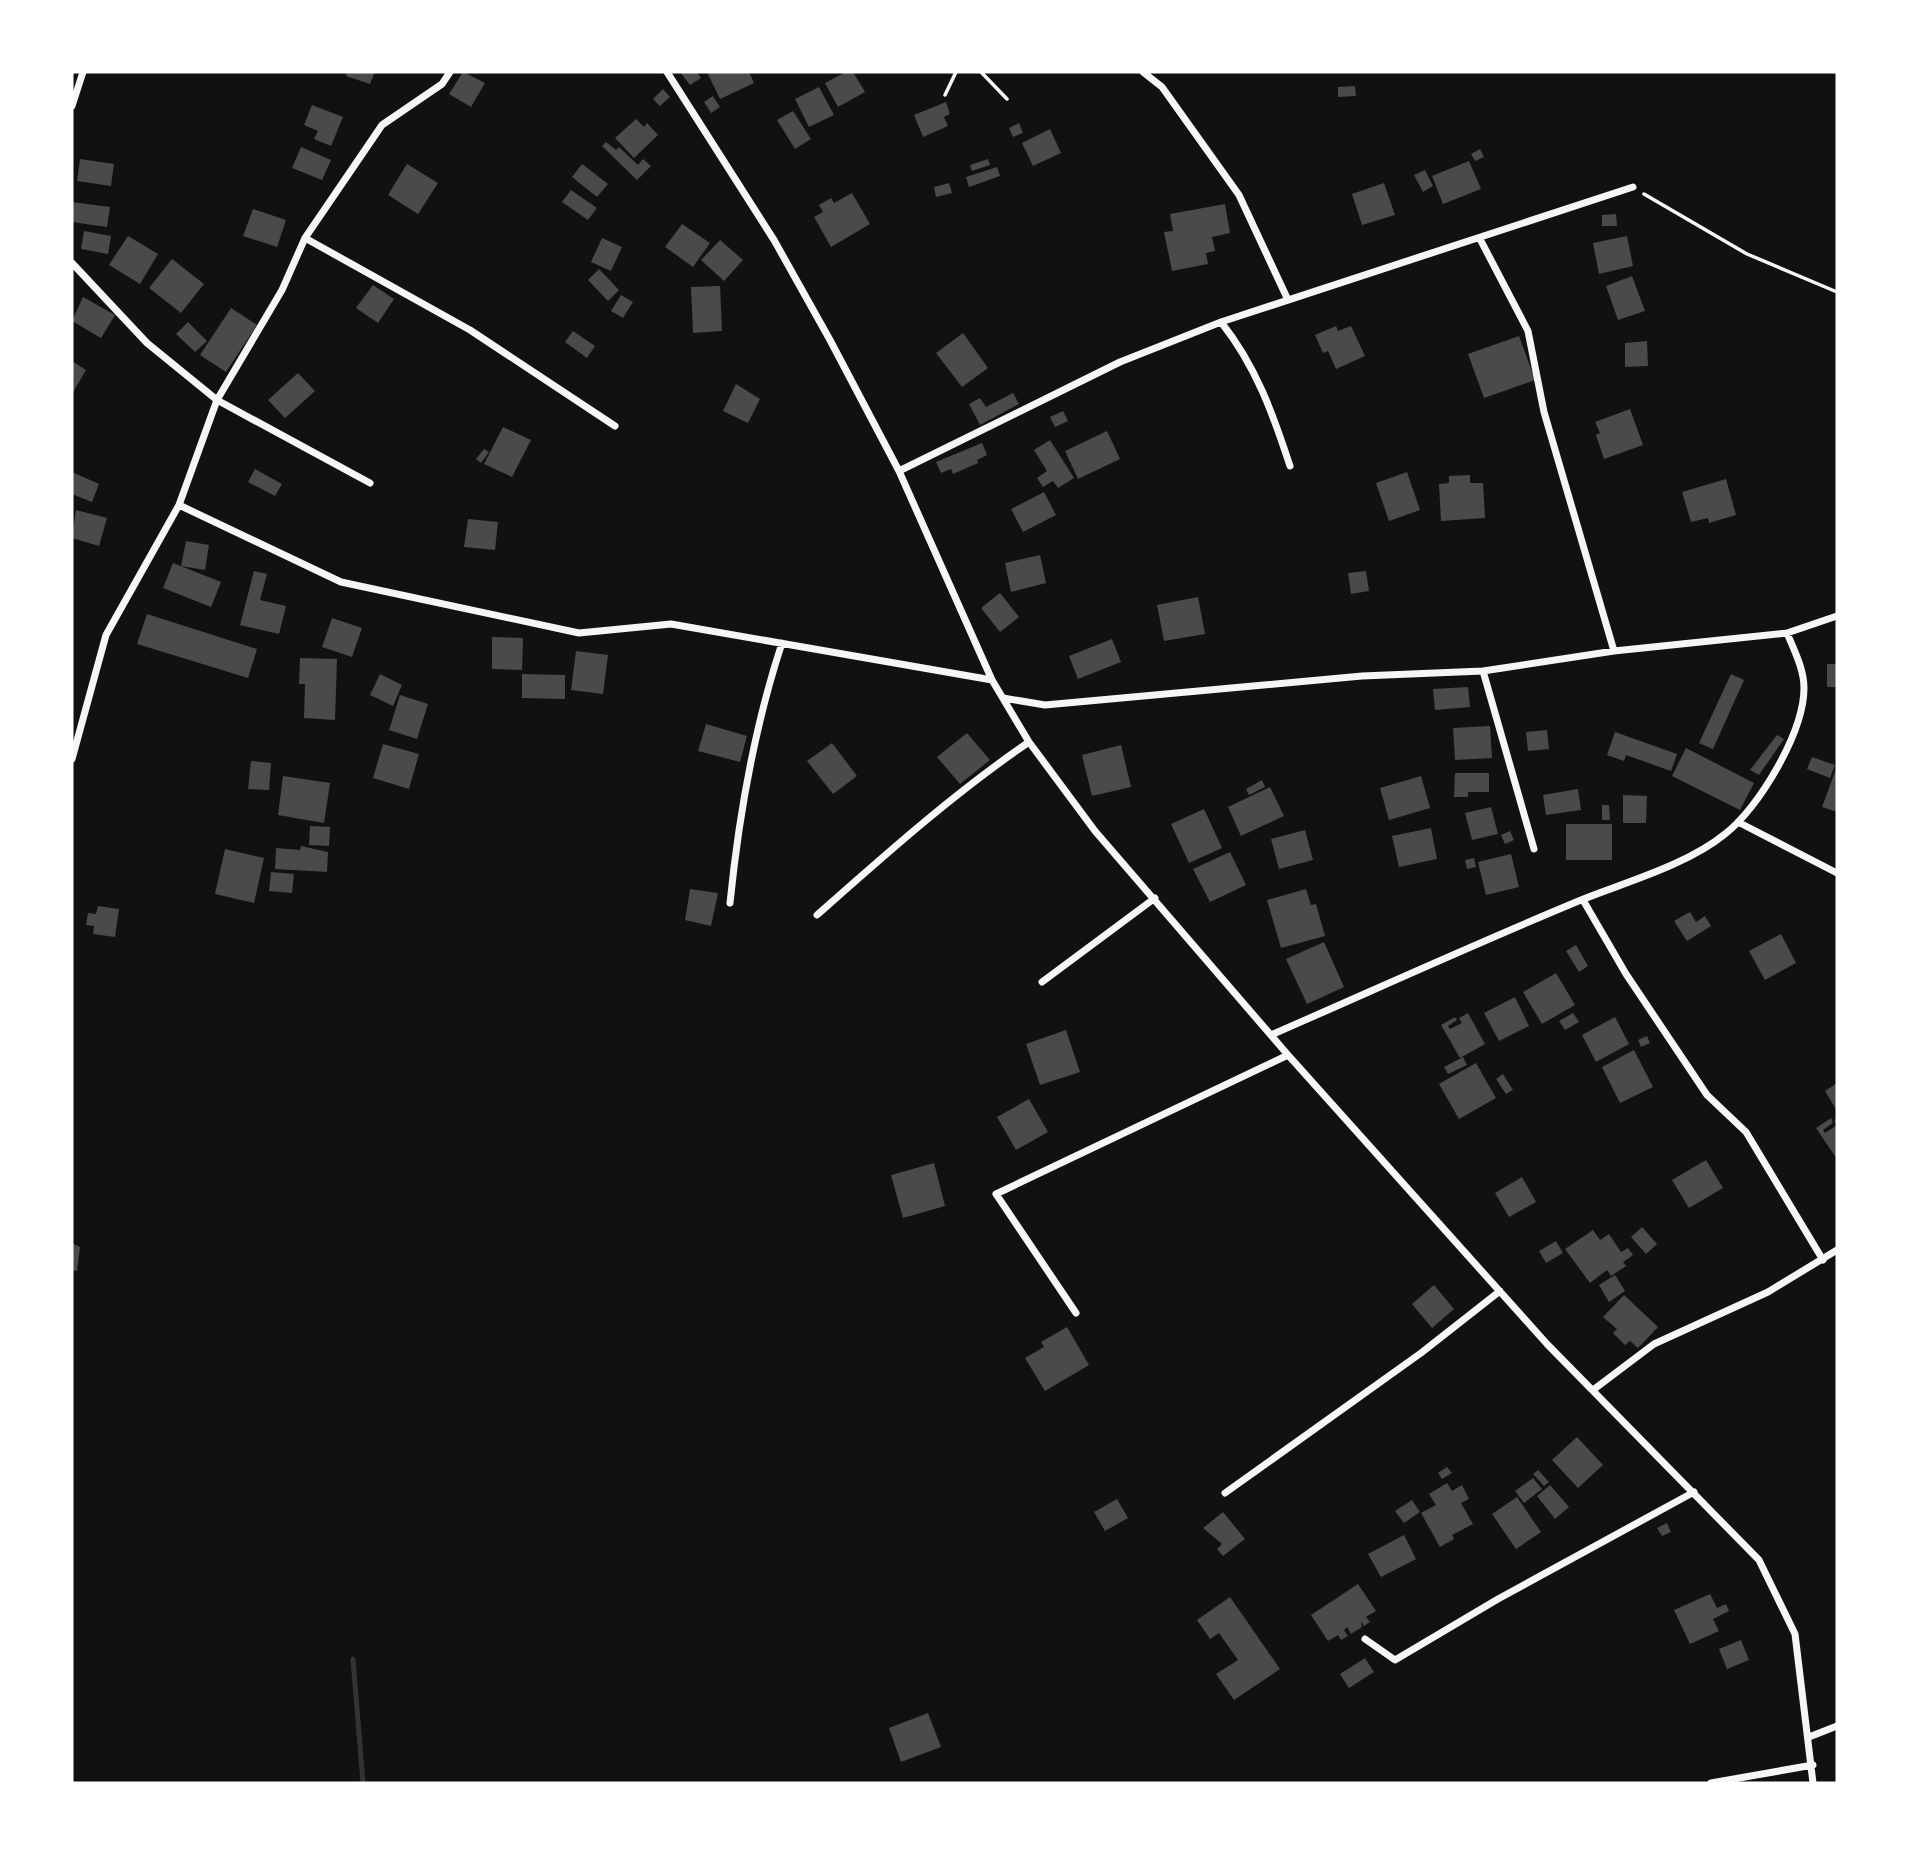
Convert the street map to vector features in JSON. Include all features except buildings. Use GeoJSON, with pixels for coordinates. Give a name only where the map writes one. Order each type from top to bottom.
{"type":"FeatureCollection","features":[{"type":"Feature","properties":{"kind":"street"},"geometry":{"type":"LineString","coordinates":[[72,106],[83,72]]}},
{"type":"Feature","properties":{"kind":"street"},"geometry":{"type":"LineString","coordinates":[[72,759],[106,635],[179,505],[217,400],[282,290],[305,238],[382,125],[442,84],[450,72]]}},
{"type":"Feature","properties":{"kind":"street"},"geometry":{"type":"LineString","coordinates":[[667,72],[774,240],[899,471],[992,680],[1029,742],[1095,831],[1270,1035],[1500,1291],[1759,1560],[1796,1634],[1810,1737],[1813,1783]]}},
{"type":"Feature","properties":{"kind":"street"},"geometry":{"type":"LineString","coordinates":[[1143,72],[1162,87],[1238,195],[1288,300]]}},
{"type":"Feature","properties":{"kind":"street"},"geometry":{"type":"LineString","coordinates":[[899,471],[1120,362],[1222,322],[1633,187]]}},
{"type":"Feature","properties":{"kind":"street"},"geometry":{"type":"LineString","coordinates":[[305,238],[470,330],[615,426]]}},
{"type":"Feature","properties":{"kind":"street"},"geometry":{"type":"LineString","coordinates":[[1480,239],[1528,331],[1544,412],[1614,651]]}},
{"type":"Feature","properties":{"kind":"street"},"geometry":{"type":"LineString","coordinates":[[72,263],[147,343],[217,400],[370,484]]}},
{"type":"Feature","properties":{"kind":"street"},"geometry":{"type":"LineString","coordinates":[[1222,322],[1244,351],[1259,382],[1290,466]]}},
{"type":"Feature","properties":{"kind":"street"},"geometry":{"type":"LineString","coordinates":[[179,505],[341,582],[579,633],[671,624],[992,680]]}},
{"type":"Feature","properties":{"kind":"street"},"geometry":{"type":"LineString","coordinates":[[1003,698],[1045,705],[1362,676],[1483,671],[1614,651],[1787,633],[1837,616]]}},
{"type":"Feature","properties":{"kind":"street"},"geometry":{"type":"LineString","coordinates":[[1270,1035],[1683,858],[1724,836],[1763,789],[1786,749],[1801,710],[1804,687],[1800,665],[1787,633]]}},
{"type":"Feature","properties":{"kind":"street"},"geometry":{"type":"LineString","coordinates":[[730,903],[749,764],[762,705],[782,643]]}},
{"type":"Feature","properties":{"kind":"street"},"geometry":{"type":"LineString","coordinates":[[1483,671],[1534,849]]}},
{"type":"Feature","properties":{"kind":"street"},"geometry":{"type":"LineString","coordinates":[[817,915],[922,822],[975,779],[1029,742]]}},
{"type":"Feature","properties":{"kind":"street"},"geometry":{"type":"LineString","coordinates":[[1738,822],[1837,873]]}},
{"type":"Feature","properties":{"kind":"street"},"geometry":{"type":"LineString","coordinates":[[1042,982],[1155,898]]}},
{"type":"Feature","properties":{"kind":"street"},"geometry":{"type":"LineString","coordinates":[[1583,900],[1626,974],[1707,1096],[1746,1132],[1823,1260]]}},
{"type":"Feature","properties":{"kind":"street"},"geometry":{"type":"LineString","coordinates":[[1076,1313],[996,1194],[1288,1055]]}},
{"type":"Feature","properties":{"kind":"street"},"geometry":{"type":"LineString","coordinates":[[1593,1390],[1654,1344],[1716,1313],[1768,1292],[1837,1250]]}},
{"type":"Feature","properties":{"kind":"street"},"geometry":{"type":"LineString","coordinates":[[1226,1493],[1421,1353],[1500,1291]]}},
{"type":"Feature","properties":{"kind":"street"},"geometry":{"type":"LineString","coordinates":[[1365,1639],[1395,1660],[1498,1599],[1694,1492]]}},
{"type":"Feature","properties":{"kind":"street"},"geometry":{"type":"LineString","coordinates":[[1810,1737],[1837,1726]]}},
{"type":"Feature","properties":{"kind":"street"},"geometry":{"type":"LineString","coordinates":[[1711,1783],[1813,1765]]}},
{"type":"Feature","properties":{"kind":"path"},"geometry":{"type":"LineString","coordinates":[[945,95],[956,72]]}},
{"type":"Feature","properties":{"kind":"path"},"geometry":{"type":"LineString","coordinates":[[981,72],[1007,99]]}},
{"type":"Feature","properties":{"kind":"path"},"geometry":{"type":"LineString","coordinates":[[1633,187],[1747,254],[1837,292]]}},
{"type":"Feature","properties":{"kind":"waterway"},"geometry":{"type":"LineString","coordinates":[[353,1659],[363,1783]]}}]}
